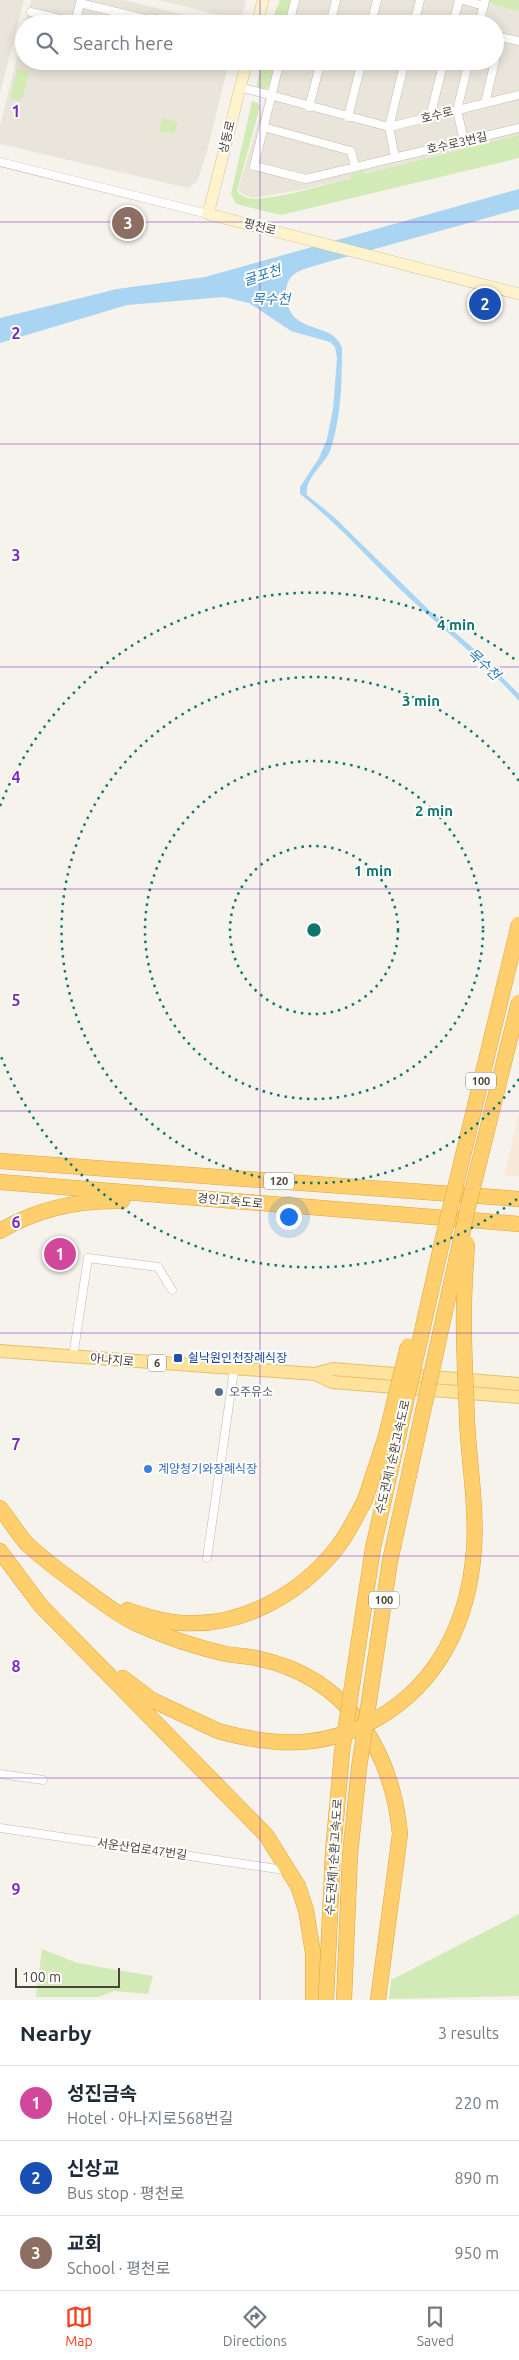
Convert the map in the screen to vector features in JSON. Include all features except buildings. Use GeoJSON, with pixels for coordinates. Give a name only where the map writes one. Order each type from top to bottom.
{"type":"FeatureCollection","features":[{"type":"Feature","properties":{"kind":"highway","name":"수도권제1순환고속도로"},"geometry":{"type":"LineString","coordinates":[[326,2000],[335,1834],[342,1752],[357,1640],[373,1548],[443,1238],[519,924]]}},
{"type":"Feature","properties":{"kind":"highway","name":"수도권제1순환고속도로"},"geometry":{"type":"LineString","coordinates":[[344,2000],[350,1854],[359,1768],[390,1561],[468,1207],[519,1002]]}},
{"type":"Feature","properties":{"kind":"highway"},"geometry":{"type":"LineString","coordinates":[[0,1156],[38,1164]]}},
{"type":"Feature","properties":{"kind":"highway","name":"경인고속도로"},"geometry":{"type":"LineString","coordinates":[[0,1161],[519,1199]]}},
{"type":"Feature","properties":{"kind":"highway","name":"경인고속도로"},"geometry":{"type":"LineString","coordinates":[[0,1182],[519,1224]]}},
{"type":"Feature","properties":{"kind":"highway"},"geometry":{"type":"LineString","coordinates":[[0,1231],[19,1220],[45,1209],[72,1204],[102,1201],[143,1202],[192,1198]]}},
{"type":"Feature","properties":{"kind":"highway"},"geometry":{"type":"LineString","coordinates":[[41,1606],[120,1676],[152,1700],[218,1731],[244,1739],[273,1743],[306,1742],[337,1737],[369,1723],[399,1706],[428,1677],[450,1644],[463,1615],[471,1580],[474,1547],[464,1307],[468,1207]]}},
{"type":"Feature","properties":{"kind":"highway"},"geometry":{"type":"LineString","coordinates":[[81,1587],[124,1609],[153,1619],[184,1623],[212,1622],[238,1617],[265,1605],[293,1590],[317,1570],[336,1549],[350,1529],[375,1473],[421,1295],[443,1238]]}},
{"type":"Feature","properties":{"kind":"highway"},"geometry":{"type":"LineString","coordinates":[[0,1508],[26,1542],[50,1565],[109,1609],[166,1637],[211,1650],[260,1659],[308,1676],[333,1693],[354,1713],[386,1766],[397,1808],[400,1834],[398,1861],[378,2000]]}},
{"type":"Feature","properties":{"kind":"highway"},"geometry":{"type":"LineString","coordinates":[[0,1551],[41,1606],[266,1835],[298,1886],[306,1910],[313,1953],[313,2000]]}},
{"type":"Feature","properties":{"kind":"main road"},"geometry":{"type":"LineString","coordinates":[[259,15],[263,0]]}},
{"type":"Feature","properties":{"kind":"main road","name":"상동로"},"geometry":{"type":"LineString","coordinates":[[208,214],[245,70]]}},
{"type":"Feature","properties":{"kind":"main road","name":"평천로"},"geometry":{"type":"LineString","coordinates":[[208,214],[519,294]]}},
{"type":"Feature","properties":{"kind":"main road","name":"아나지로"},"geometry":{"type":"LineString","coordinates":[[0,1351],[234,1370],[314,1374],[333,1369],[519,1384]]}},
{"type":"Feature","properties":{"kind":"main road","name":"아나지로"},"geometry":{"type":"LineString","coordinates":[[314,1374],[332,1382],[519,1397]]}},
{"type":"Feature","properties":{"kind":"street"},"geometry":{"type":"LineString","coordinates":[[291,15],[295,0]]}},
{"type":"Feature","properties":{"kind":"street"},"geometry":{"type":"LineString","coordinates":[[332,15],[336,0]]}},
{"type":"Feature","properties":{"kind":"street"},"geometry":{"type":"LineString","coordinates":[[373,15],[377,0]]}},
{"type":"Feature","properties":{"kind":"street"},"geometry":{"type":"LineString","coordinates":[[416,15],[420,0]]}},
{"type":"Feature","properties":{"kind":"street"},"geometry":{"type":"LineString","coordinates":[[455,15],[459,0]]}},
{"type":"Feature","properties":{"kind":"street"},"geometry":{"type":"LineString","coordinates":[[463,0],[485,3]]}},
{"type":"Feature","properties":{"kind":"street"},"geometry":{"type":"LineString","coordinates":[[77,15],[80,3],[134,15]]}},
{"type":"Feature","properties":{"kind":"street"},"geometry":{"type":"LineString","coordinates":[[30,12],[43,15]]}},
{"type":"Feature","properties":{"kind":"street"},"geometry":{"type":"LineString","coordinates":[[504,38],[519,41]]}},
{"type":"Feature","properties":{"kind":"street"},"geometry":{"type":"LineString","coordinates":[[278,70],[264,127],[351,151],[354,167]]}},
{"type":"Feature","properties":{"kind":"street"},"geometry":{"type":"LineString","coordinates":[[309,107],[318,70]]}},
{"type":"Feature","properties":{"kind":"street"},"geometry":{"type":"LineString","coordinates":[[348,117],[360,70]]}},
{"type":"Feature","properties":{"kind":"street"},"geometry":{"type":"LineString","coordinates":[[395,158],[388,127],[403,70]]}},
{"type":"Feature","properties":{"kind":"street"},"geometry":{"type":"LineString","coordinates":[[430,117],[442,70]]}},
{"type":"Feature","properties":{"kind":"street"},"geometry":{"type":"LineString","coordinates":[[464,141],[457,110],[467,70]]}},
{"type":"Feature","properties":{"kind":"street"},"geometry":{"type":"LineString","coordinates":[[485,103],[493,70]]}},
{"type":"Feature","properties":{"kind":"street","name":"호수로"},"geometry":{"type":"LineString","coordinates":[[240,87],[271,97],[388,127],[519,95]]}},
{"type":"Feature","properties":{"kind":"street","name":"호수로3번길"},"geometry":{"type":"LineString","coordinates":[[264,127],[254,166],[306,179],[519,128]]}},
{"type":"Feature","properties":{"kind":"street","name":"평천로"},"geometry":{"type":"LineString","coordinates":[[0,162],[208,214]]}},
{"type":"Feature","properties":{"kind":"street"},"geometry":{"type":"LineString","coordinates":[[73,1357],[88,1258],[158,1268],[172,1290]]}},
{"type":"Feature","properties":{"kind":"street"},"geometry":{"type":"LineString","coordinates":[[206,1558],[234,1370]]}},
{"type":"Feature","properties":{"kind":"street"},"geometry":{"type":"LineString","coordinates":[[0,1774],[43,1780]]}},
{"type":"Feature","properties":{"kind":"street","name":"서운산업로47번길"},"geometry":{"type":"LineString","coordinates":[[0,1828],[284,1870]]}},
{"type":"Feature","properties":{"kind":"shaded area"},"geometry":{"type":"Polygon","coordinates":[[[0,0],[24,0],[20,15],[15,15],[15,35],[0,94],[0,0]]]}},
{"type":"Feature","properties":{"kind":"shaded area"},"geometry":{"type":"Polygon","coordinates":[[[31,0],[123,0],[185,15],[27,15],[31,0]]]}},
{"type":"Feature","properties":{"kind":"shaded area"},"geometry":{"type":"Polygon","coordinates":[[[158,0],[246,0],[242,15],[220,15],[158,0]]]}},
{"type":"Feature","properties":{"kind":"shaded area"},"geometry":{"type":"Polygon","coordinates":[[[291,0],[519,0],[519,135],[306,189],[253,198],[242,194],[238,190],[273,70],[504,70],[504,15],[287,15],[291,0]]]}},
{"type":"Feature","properties":{"kind":"shaded area"},"geometry":{"type":"Polygon","coordinates":[[[15,66],[15,70],[227,70],[208,148],[197,182],[188,188],[0,144],[0,126],[15,66]]]}},
{"type":"Feature","properties":{"kind":"shaded area"},"geometry":{"type":"Polygon","coordinates":[[[519,1113],[519,1176],[504,1176],[519,1113]]]}},
{"type":"Feature","properties":{"kind":"green space"},"geometry":{"type":"Polygon","coordinates":[[[280,0],[291,0],[287,15],[274,15],[280,0]]]}},
{"type":"Feature","properties":{"kind":"green space"},"geometry":{"type":"Polygon","coordinates":[[[489,0],[519,0],[519,11],[492,4],[489,0]]]}},
{"type":"Feature","properties":{"kind":"green space"},"geometry":{"type":"Polygon","coordinates":[[[17,70],[29,72],[23,97],[18,101],[10,99],[17,70]]]}},
{"type":"Feature","properties":{"kind":"green space"},"geometry":{"type":"Polygon","coordinates":[[[260,70],[273,70],[269,86],[265,90],[256,88],[260,70]]]}},
{"type":"Feature","properties":{"kind":"green space"},"geometry":{"type":"Polygon","coordinates":[[[252,101],[258,103],[260,107],[237,191],[249,198],[265,198],[303,191],[351,178],[351,175],[364,170],[365,174],[519,135],[519,158],[281,215],[236,204],[231,194],[252,101]]]}},
{"type":"Feature","properties":{"kind":"green space"},"geometry":{"type":"Polygon","coordinates":[[[163,118],[177,122],[175,132],[159,130],[163,118]]]}},
{"type":"Feature","properties":{"kind":"green space"},"geometry":{"type":"Polygon","coordinates":[[[519,1914],[519,1996],[389,1999],[391,1980],[519,1914]]]}},
{"type":"Feature","properties":{"kind":"green space"},"geometry":{"type":"Polygon","coordinates":[[[42,1949],[77,1963],[153,1976],[148,1994],[114,1991],[99,1997],[36,1997],[42,1949]]]}},
{"type":"Feature","properties":{"kind":"water","name":"굴포천"},"geometry":{"type":"Polygon","coordinates":[[[519,189],[519,209],[299,271],[292,276],[286,287],[286,299],[290,311],[298,320],[329,333],[339,342],[342,348],[342,374],[337,427],[330,451],[308,483],[307,495],[334,517],[430,611],[473,648],[519,694],[519,701],[477,658],[402,591],[340,529],[300,494],[300,487],[319,458],[327,439],[333,409],[337,358],[335,347],[330,342],[291,331],[249,303],[224,297],[127,305],[0,343],[0,318],[117,289],[205,277],[519,189]]]}},
{"type":"Feature","properties":{"kind":"place","name":"교회"},"geometry":{"type":"Point","coordinates":[128,223]}},
{"type":"Feature","properties":{"kind":"place","name":"신상교"},"geometry":{"type":"Point","coordinates":[485,304]}},
{"type":"Feature","properties":{"kind":"place","name":"성진금속"},"geometry":{"type":"Point","coordinates":[60,1254]}},
{"type":"Feature","properties":{"kind":"place","name":"쉴낙원인천장례식장"},"geometry":{"type":"Point","coordinates":[178,1358]}},
{"type":"Feature","properties":{"kind":"place","name":"오주유소"},"geometry":{"type":"Point","coordinates":[219,1392]}},
{"type":"Feature","properties":{"kind":"place","name":"계양청기와장례식장"},"geometry":{"type":"Point","coordinates":[148,1469]}},
{"type":"Feature","properties":{"kind":"water label","name":"목수천"},"geometry":{"type":"Point","coordinates":[271,299]}},
{"type":"Feature","properties":{"kind":"water label","name":"목수천"},"geometry":{"type":"Point","coordinates":[484,664]}}]}
